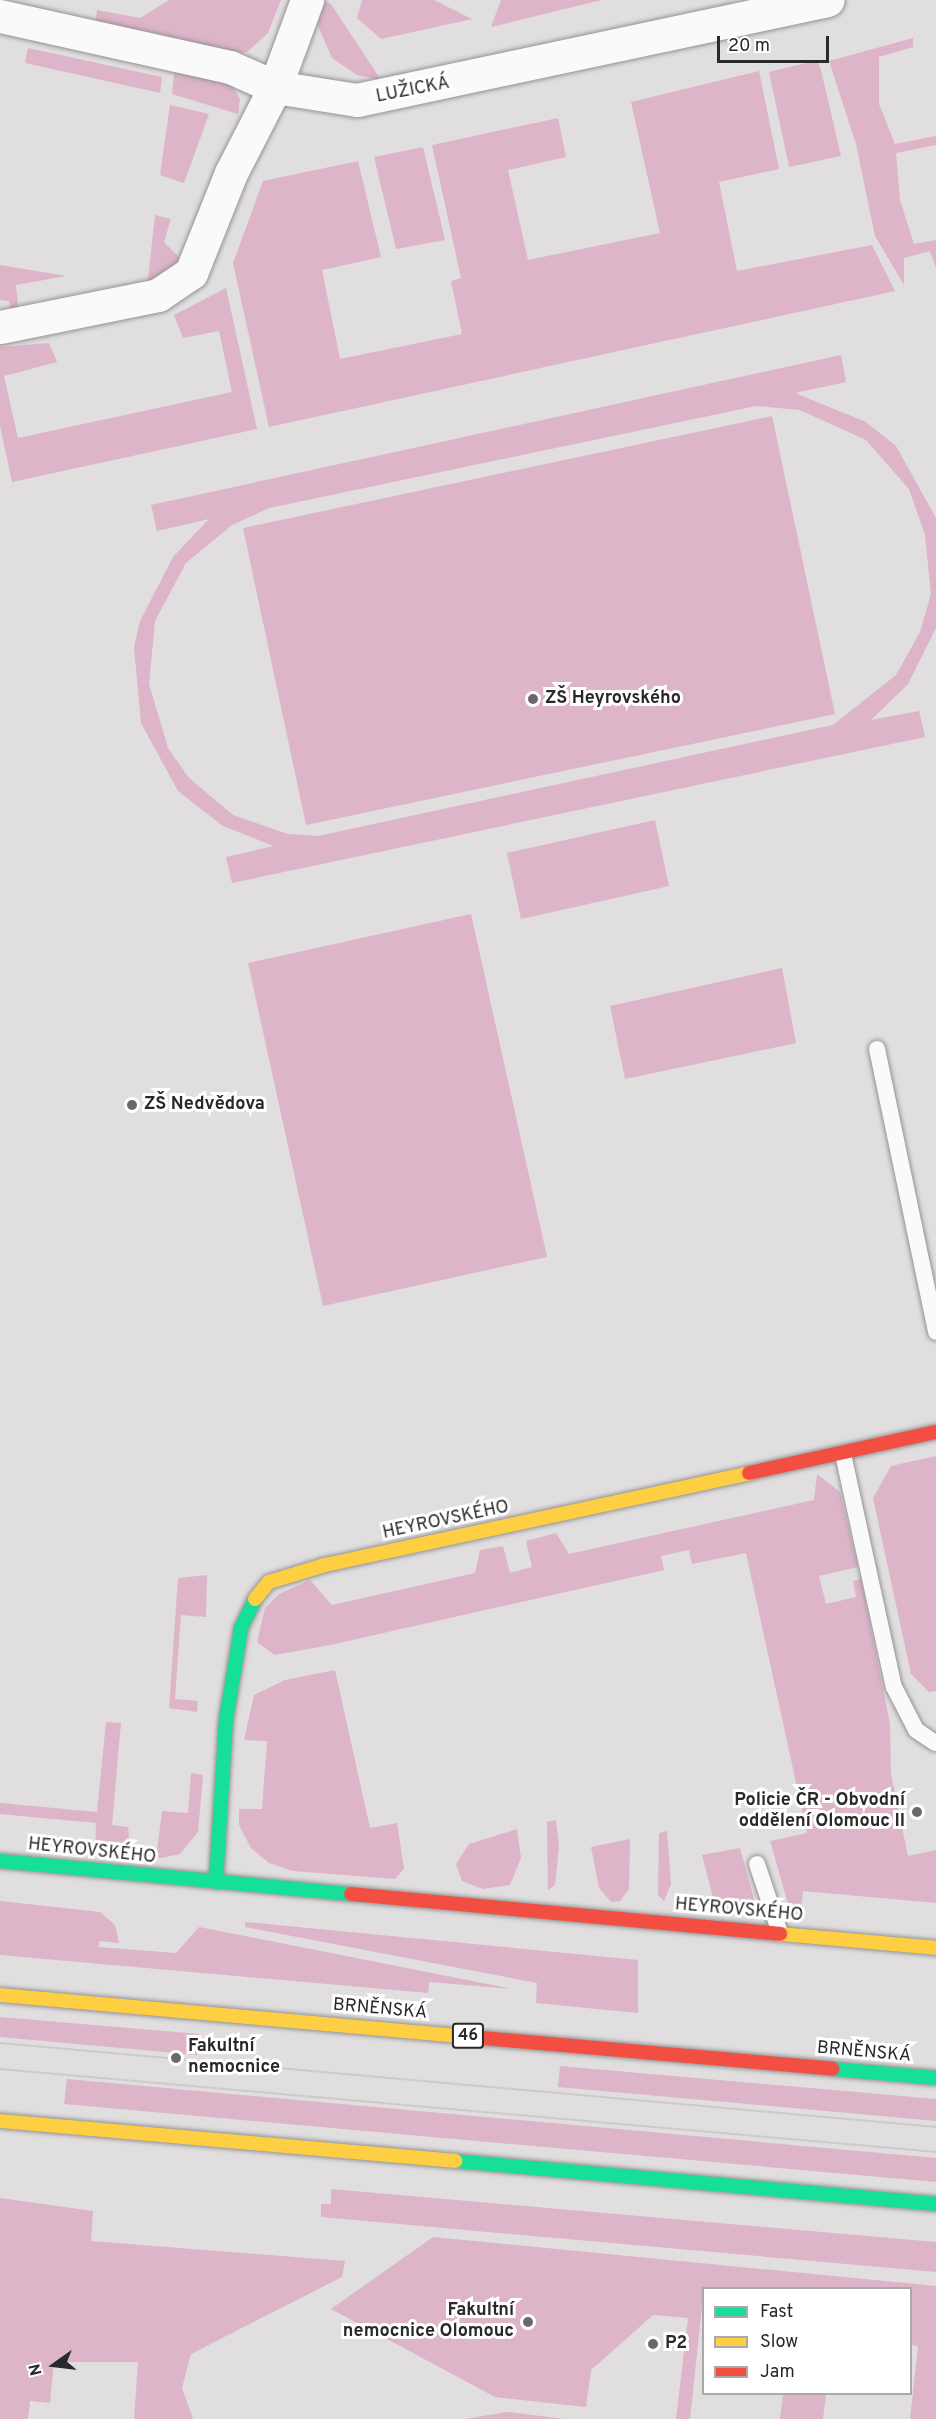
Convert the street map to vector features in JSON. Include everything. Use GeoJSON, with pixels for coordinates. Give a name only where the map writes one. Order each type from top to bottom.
{"type":"FeatureCollection","features":[{"type":"Feature","properties":{"kind":"street"},"geometry":{"type":"LineString","coordinates":[[0,327],[158,295],[191,273],[231,173],[275,87],[307,0]]}},
{"type":"Feature","properties":{"kind":"street","name":"LUŽICKÁ"},"geometry":{"type":"LineString","coordinates":[[0,16],[230,67],[275,87],[332,99],[373,99],[810,2]]}},
{"type":"Feature","properties":{"kind":"street","name":"HEYROVSKÉHO"},"geometry":{"type":"LineString","coordinates":[[216,1882],[226,1720],[241,1628],[252,1602],[269,1582],[325,1565],[936,1432]]}},
{"type":"Feature","properties":{"kind":"street","name":"HEYROVSKÉHO"},"geometry":{"type":"LineString","coordinates":[[0,1861],[936,1948]]}},
{"type":"Feature","properties":{"kind":"street","name":"BRNĚNSKÁ"},"geometry":{"type":"LineString","coordinates":[[0,1995],[936,2078]]}},
{"type":"Feature","properties":{"kind":"street"},"geometry":{"type":"LineString","coordinates":[[0,2121],[936,2204]]}},
{"type":"Feature","properties":{"kind":"lane"},"geometry":{"type":"LineString","coordinates":[[877,1049],[936,1332]]}},
{"type":"Feature","properties":{"kind":"lane"},"geometry":{"type":"LineString","coordinates":[[843,1454],[894,1687],[909,1722],[935,1743]]}},
{"type":"Feature","properties":{"kind":"lane"},"geometry":{"type":"LineString","coordinates":[[757,1864],[780,1933]]}},
{"type":"Feature","properties":{"kind":"shaded area"},"geometry":{"type":"Polygon","coordinates":[[[169,0],[281,0],[268,33],[247,52],[220,55],[95,26],[97,10],[140,18],[169,0]]]}},
{"type":"Feature","properties":{"kind":"shaded area"},"geometry":{"type":"Polygon","coordinates":[[[321,0],[331,4],[381,80],[357,75],[332,58],[318,26],[321,0]]]}},
{"type":"Feature","properties":{"kind":"shaded area"},"geometry":{"type":"Polygon","coordinates":[[[362,0],[434,0],[472,19],[381,39],[357,18],[362,0]]]}},
{"type":"Feature","properties":{"kind":"shaded area"},"geometry":{"type":"Polygon","coordinates":[[[501,0],[602,0],[491,27],[501,0]]]}},
{"type":"Feature","properties":{"kind":"shaded area"},"geometry":{"type":"Polygon","coordinates":[[[913,38],[913,47],[879,57],[879,104],[895,144],[936,136],[936,145],[896,153],[900,200],[914,244],[936,240],[936,268],[930,251],[904,258],[904,285],[875,236],[856,144],[829,61],[913,38]]]}},
{"type":"Feature","properties":{"kind":"shaded area"},"geometry":{"type":"Polygon","coordinates":[[[28,48],[162,77],[160,93],[25,63],[28,48]]]}},
{"type":"Feature","properties":{"kind":"shaded area"},"geometry":{"type":"Polygon","coordinates":[[[815,61],[820,66],[841,156],[789,167],[769,72],[815,61]]]}},
{"type":"Feature","properties":{"kind":"shaded area"},"geometry":{"type":"Polygon","coordinates":[[[175,67],[231,84],[240,99],[238,114],[172,94],[175,67]]]}},
{"type":"Feature","properties":{"kind":"shaded area"},"geometry":{"type":"Polygon","coordinates":[[[759,71],[779,169],[719,182],[737,271],[872,245],[895,291],[269,427],[233,263],[263,181],[358,161],[381,257],[322,270],[340,359],[462,334],[451,281],[461,278],[432,145],[558,118],[566,157],[508,170],[528,260],[660,233],[631,102],[759,71]]]}},
{"type":"Feature","properties":{"kind":"shaded area"},"geometry":{"type":"Polygon","coordinates":[[[170,105],[209,114],[184,183],[160,175],[170,105]]]}},
{"type":"Feature","properties":{"kind":"shaded area"},"geometry":{"type":"Polygon","coordinates":[[[423,147],[445,240],[396,249],[374,157],[423,147]]]}},
{"type":"Feature","properties":{"kind":"shaded area"},"geometry":{"type":"Polygon","coordinates":[[[155,215],[171,219],[164,242],[183,261],[147,288],[155,215]]]}},
{"type":"Feature","properties":{"kind":"shaded area"},"geometry":{"type":"Polygon","coordinates":[[[0,265],[66,276],[16,285],[19,314],[11,316],[9,301],[0,300],[0,265]]]}},
{"type":"Feature","properties":{"kind":"shaded area"},"geometry":{"type":"Polygon","coordinates":[[[226,288],[257,429],[12,482],[0,426],[0,347],[49,343],[57,362],[4,376],[18,438],[232,392],[219,331],[183,338],[174,315],[226,288]]]}},
{"type":"Feature","properties":{"kind":"shaded area"},"geometry":{"type":"Polygon","coordinates":[[[841,355],[846,382],[795,393],[866,422],[896,446],[936,518],[936,628],[908,684],[871,720],[919,711],[925,737],[232,883],[226,857],[274,846],[223,826],[178,791],[141,723],[134,647],[140,621],[173,557],[209,519],[157,531],[151,505],[841,355]],[[756,406],[269,508],[232,525],[186,563],[155,621],[149,684],[168,748],[189,778],[233,815],[288,834],[318,836],[833,725],[896,675],[920,632],[931,594],[925,535],[909,489],[866,440],[800,410],[756,406]]]}},
{"type":"Feature","properties":{"kind":"shaded area"},"geometry":{"type":"Polygon","coordinates":[[[772,416],[835,714],[306,825],[243,528],[772,416]]]}},
{"type":"Feature","properties":{"kind":"shaded area"},"geometry":{"type":"Polygon","coordinates":[[[655,820],[669,886],[521,919],[507,853],[655,820]]]}},
{"type":"Feature","properties":{"kind":"shaded area"},"geometry":{"type":"Polygon","coordinates":[[[471,914],[547,1257],[323,1306],[248,963],[471,914]]]}},
{"type":"Feature","properties":{"kind":"shaded area"},"geometry":{"type":"Polygon","coordinates":[[[782,968],[796,1043],[625,1079],[610,1006],[782,968]]]}},
{"type":"Feature","properties":{"kind":"shaded area"},"geometry":{"type":"Polygon","coordinates":[[[936,1456],[936,1691],[929,1692],[911,1674],[873,1498],[891,1466],[936,1456]]]}},
{"type":"Feature","properties":{"kind":"shaded area"},"geometry":{"type":"Polygon","coordinates":[[[817,1474],[840,1492],[858,1567],[819,1576],[826,1604],[856,1597],[853,1581],[861,1579],[890,1724],[891,1774],[908,1856],[936,1850],[936,1903],[803,1891],[800,1917],[791,1914],[770,1841],[807,1833],[746,1553],[692,1564],[689,1550],[661,1556],[664,1570],[330,1645],[275,1655],[257,1642],[265,1608],[279,1594],[310,1580],[332,1605],[475,1573],[480,1550],[503,1546],[510,1573],[532,1567],[526,1541],[556,1533],[569,1554],[814,1500],[817,1474]]]}},
{"type":"Feature","properties":{"kind":"shaded area"},"geometry":{"type":"Polygon","coordinates":[[[207,1575],[206,1617],[181,1615],[175,1699],[198,1701],[197,1712],[169,1708],[178,1578],[207,1575]]]}},
{"type":"Feature","properties":{"kind":"shaded area"},"geometry":{"type":"Polygon","coordinates":[[[335,1670],[370,1828],[397,1823],[404,1869],[395,1879],[293,1871],[269,1863],[251,1848],[239,1825],[239,1809],[262,1809],[267,1741],[244,1740],[254,1695],[285,1680],[335,1670]]]}},
{"type":"Feature","properties":{"kind":"shaded area"},"geometry":{"type":"Polygon","coordinates":[[[106,1722],[121,1723],[112,1825],[128,1827],[131,1856],[95,1853],[96,1823],[0,1814],[0,1803],[97,1812],[106,1722]]]}},
{"type":"Feature","properties":{"kind":"shaded area"},"geometry":{"type":"Polygon","coordinates":[[[191,1773],[203,1775],[198,1832],[180,1854],[156,1859],[162,1811],[188,1813],[191,1773]]]}},
{"type":"Feature","properties":{"kind":"shaded area"},"geometry":{"type":"Polygon","coordinates":[[[556,1820],[559,1846],[555,1885],[548,1890],[547,1822],[556,1820]]]}},
{"type":"Feature","properties":{"kind":"shaded area"},"geometry":{"type":"Polygon","coordinates":[[[517,1829],[521,1858],[510,1885],[483,1889],[462,1881],[456,1864],[469,1844],[517,1829]]]}},
{"type":"Feature","properties":{"kind":"shaded area"},"geometry":{"type":"Polygon","coordinates":[[[667,1831],[671,1884],[664,1901],[658,1895],[659,1833],[667,1831]]]}},
{"type":"Feature","properties":{"kind":"shaded area"},"geometry":{"type":"Polygon","coordinates":[[[630,1839],[629,1889],[620,1901],[611,1902],[599,1888],[591,1847],[630,1839]]]}},
{"type":"Feature","properties":{"kind":"shaded area"},"geometry":{"type":"Polygon","coordinates":[[[740,1848],[754,1899],[748,1912],[728,1911],[714,1901],[702,1855],[740,1848]]]}},
{"type":"Feature","properties":{"kind":"shaded area"},"geometry":{"type":"Polygon","coordinates":[[[0,1901],[100,1912],[115,1925],[119,1943],[99,1941],[99,1947],[176,1953],[199,1927],[513,1989],[429,1982],[428,1993],[0,1955],[0,1901]]]}},
{"type":"Feature","properties":{"kind":"shaded area"},"geometry":{"type":"Polygon","coordinates":[[[245,1922],[638,1960],[638,2013],[536,2003],[537,1983],[245,1927],[245,1922]]]}},
{"type":"Feature","properties":{"kind":"shaded area"},"geometry":{"type":"Polygon","coordinates":[[[0,2017],[199,2034],[197,2055],[0,2037],[0,2017]]]}},
{"type":"Feature","properties":{"kind":"shaded area"},"geometry":{"type":"Polygon","coordinates":[[[560,2066],[936,2099],[936,2121],[558,2087],[560,2066]]]}},
{"type":"Feature","properties":{"kind":"shaded area"},"geometry":{"type":"Polygon","coordinates":[[[67,2079],[936,2158],[936,2182],[64,2104],[67,2079]]]}},
{"type":"Feature","properties":{"kind":"shaded area"},"geometry":{"type":"Polygon","coordinates":[[[331,2189],[936,2242],[936,2272],[321,2217],[321,2204],[331,2204],[331,2189]]]}},
{"type":"Feature","properties":{"kind":"shaded area"},"geometry":{"type":"Polygon","coordinates":[[[0,2198],[93,2211],[91,2241],[345,2261],[342,2277],[191,2354],[182,2388],[193,2419],[134,2419],[138,2362],[54,2362],[50,2403],[30,2401],[28,2419],[0,2419],[0,2198]]]}},
{"type":"Feature","properties":{"kind":"shaded area"},"geometry":{"type":"Polygon","coordinates":[[[433,2237],[936,2286],[936,2419],[910,2419],[918,2346],[912,2345],[912,2287],[702,2287],[690,2419],[676,2419],[688,2318],[653,2315],[591,2370],[586,2407],[495,2397],[331,2309],[433,2237]]]}},
{"type":"Feature","properties":{"kind":"shaded area"},"geometry":{"type":"Polygon","coordinates":[[[783,2395],[826,2395],[823,2419],[780,2419],[783,2395]]]}},
{"type":"Feature","properties":{"kind":"shaded area"},"geometry":{"type":"Polygon","coordinates":[[[507,2412],[565,2419],[465,2419],[507,2412]]]}},
{"type":"Feature","properties":{"kind":"tram line"},"geometry":{"type":"LineString","coordinates":[[0,2043],[936,2127]]}},
{"type":"Feature","properties":{"kind":"tram line"},"geometry":{"type":"LineString","coordinates":[[0,2069],[936,2152]]}},
{"type":"Feature","properties":{"kind":"traffic: fast"},"geometry":{"type":"LineString","coordinates":[[216,1882],[226,1720],[241,1628],[255,1599]]}},
{"type":"Feature","properties":{"kind":"traffic: fast"},"geometry":{"type":"LineString","coordinates":[[0,1861],[351,1894]]}},
{"type":"Feature","properties":{"kind":"traffic: fast"},"geometry":{"type":"LineString","coordinates":[[833,2069],[936,2078]]}},
{"type":"Feature","properties":{"kind":"traffic: fast"},"geometry":{"type":"LineString","coordinates":[[455,2161],[936,2204]]}},
{"type":"Feature","properties":{"kind":"traffic: slow"},"geometry":{"type":"LineString","coordinates":[[255,1599],[269,1582],[325,1565],[749,1473]]}},
{"type":"Feature","properties":{"kind":"traffic: slow"},"geometry":{"type":"LineString","coordinates":[[780,1934],[936,1948]]}},
{"type":"Feature","properties":{"kind":"traffic: slow"},"geometry":{"type":"LineString","coordinates":[[0,1995],[459,2036]]}},
{"type":"Feature","properties":{"kind":"traffic: slow"},"geometry":{"type":"LineString","coordinates":[[0,2121],[455,2161]]}},
{"type":"Feature","properties":{"kind":"traffic: jam"},"geometry":{"type":"LineString","coordinates":[[749,1473],[936,1432]]}},
{"type":"Feature","properties":{"kind":"traffic: jam"},"geometry":{"type":"LineString","coordinates":[[351,1894],[780,1934]]}},
{"type":"Feature","properties":{"kind":"traffic: jam"},"geometry":{"type":"LineString","coordinates":[[459,2036],[833,2069]]}},
{"type":"Feature","properties":{"kind":"place","name":"ZŠ Heyrovského"},"geometry":{"type":"Point","coordinates":[533,699]}},
{"type":"Feature","properties":{"kind":"place","name":"ZŠ Nedvědova"},"geometry":{"type":"Point","coordinates":[132,1105]}},
{"type":"Feature","properties":{"kind":"place","name":"Policie ČR - Obvodní oddělení Olomouc II"},"geometry":{"type":"Point","coordinates":[917,1812]}},
{"type":"Feature","properties":{"kind":"place","name":"Fakultní nemocnice"},"geometry":{"type":"Point","coordinates":[176,2058]}},
{"type":"Feature","properties":{"kind":"place","name":"Fakultní nemocnice Olomouc"},"geometry":{"type":"Point","coordinates":[528,2322]}},
{"type":"Feature","properties":{"kind":"place","name":"P2"},"geometry":{"type":"Point","coordinates":[653,2344]}}]}
